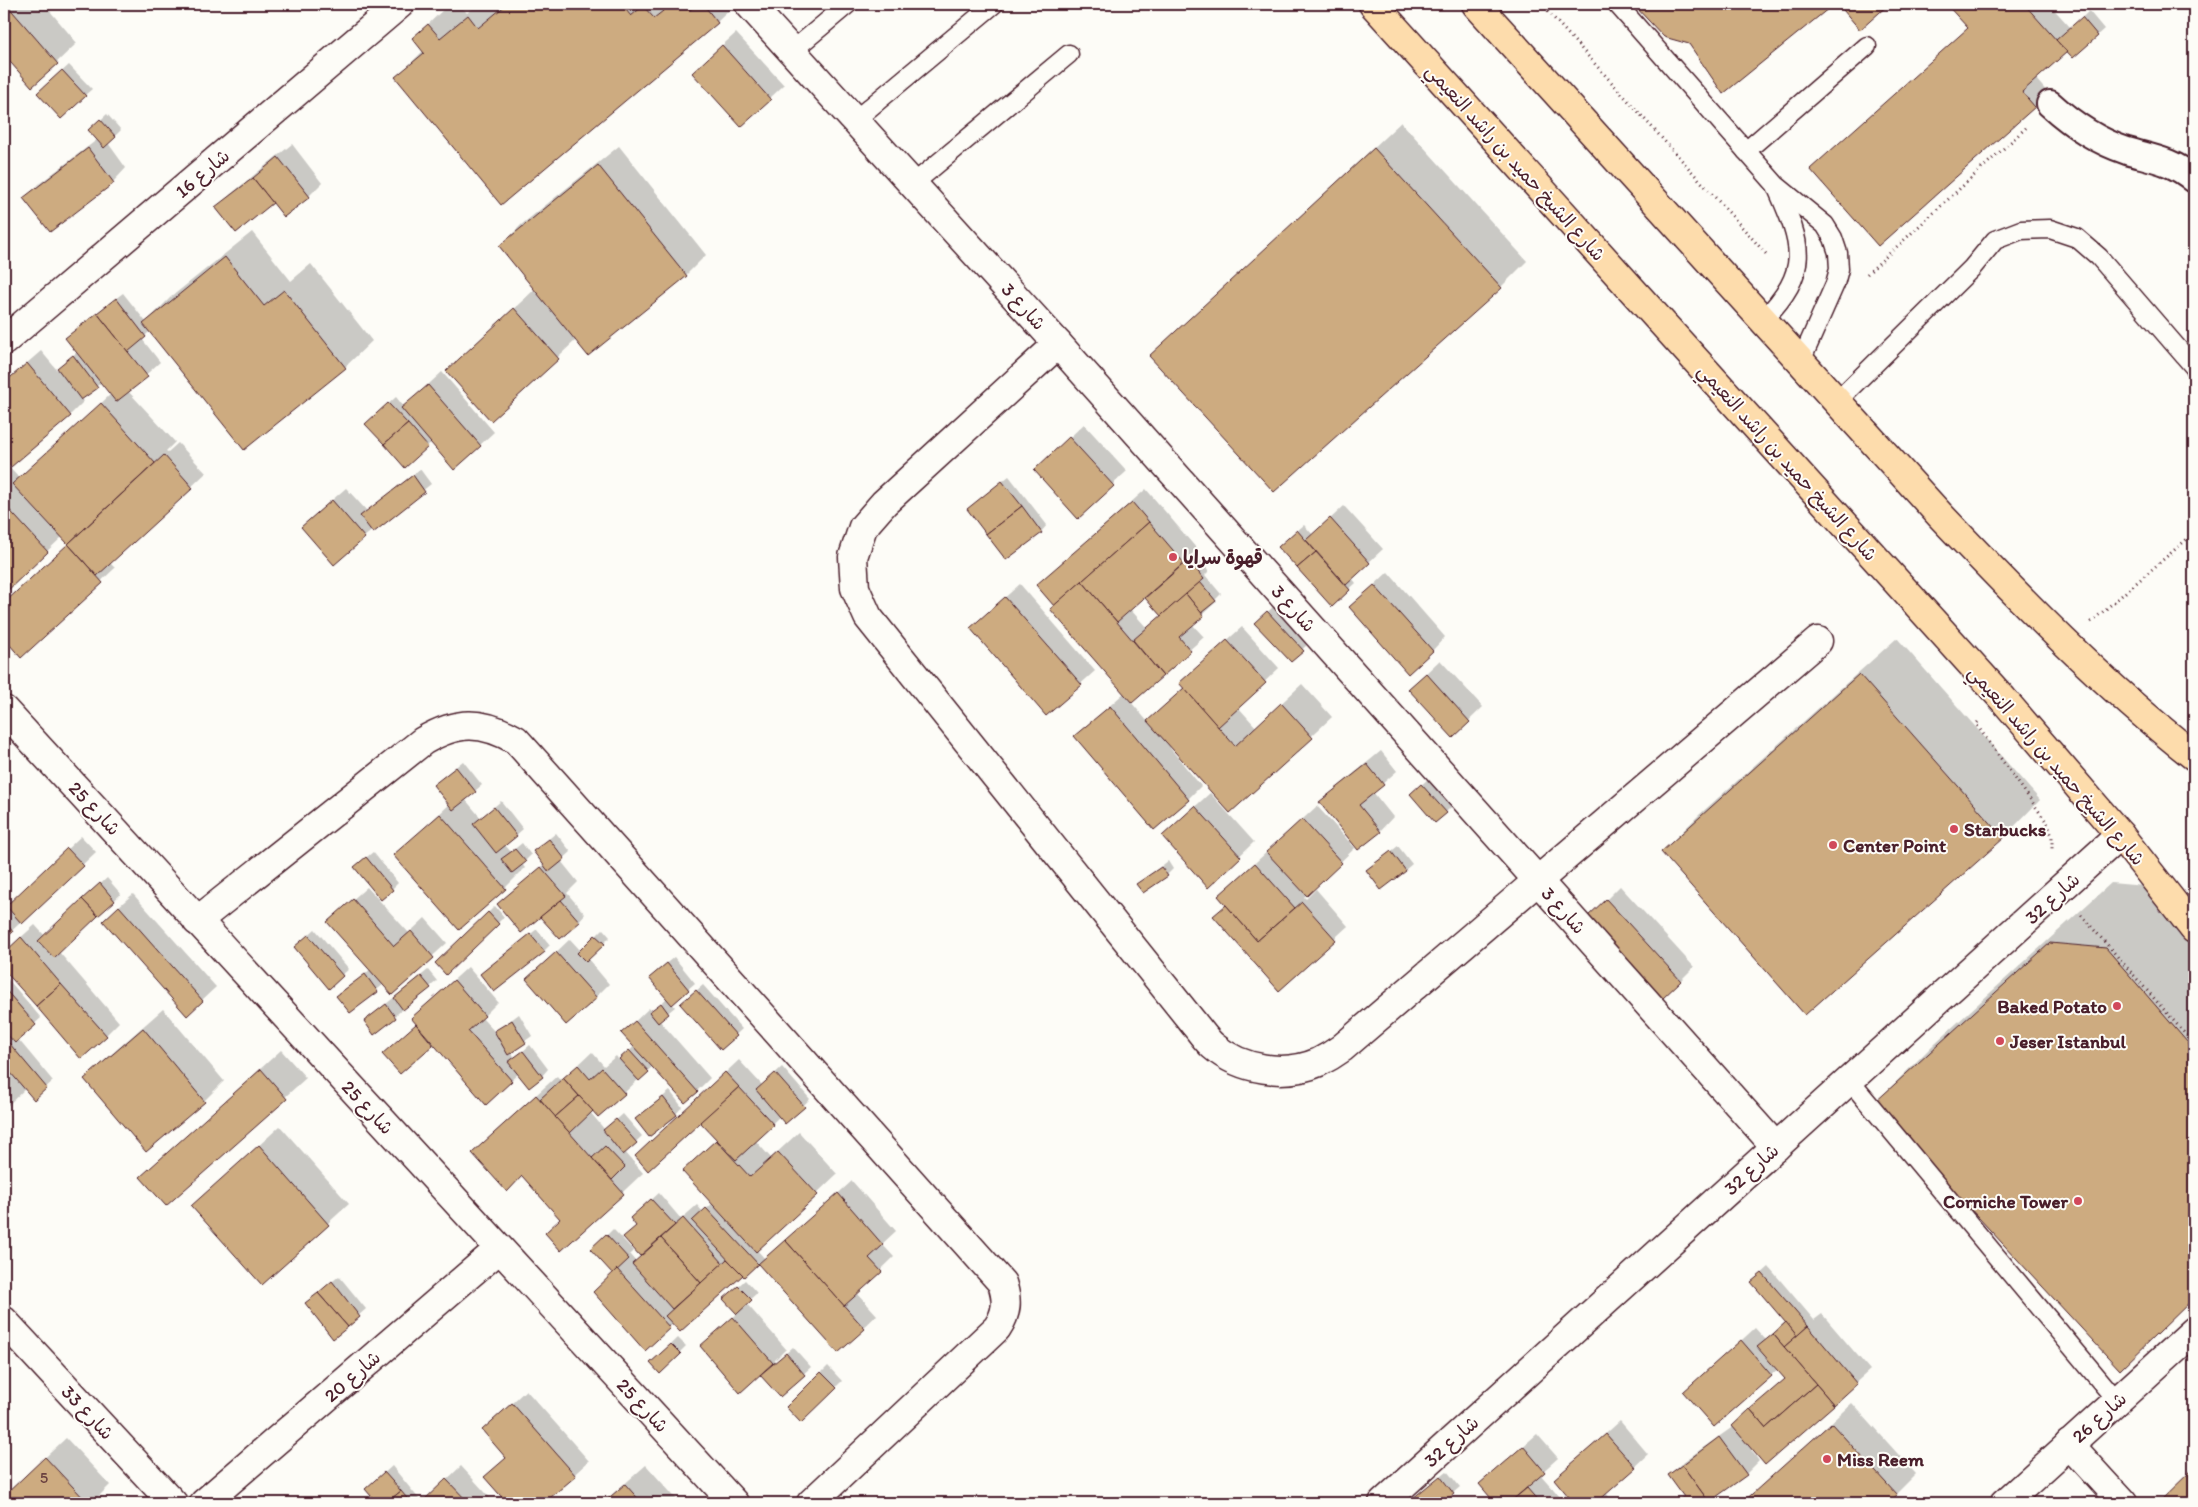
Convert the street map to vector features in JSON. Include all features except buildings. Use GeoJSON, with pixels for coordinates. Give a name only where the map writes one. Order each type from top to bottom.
{"type":"FeatureCollection","features":[{"type":"Feature","properties":{"kind":"main road","name":"شارع الشيخ حميد بن راشد النعيمي"},"geometry":{"type":"LineString","coordinates":[[1373,4],[2003,699],[2120,836],[2194,929]]}},
{"type":"Feature","properties":{"kind":"main road"},"geometry":{"type":"LineString","coordinates":[[1476,4],[1953,528],[2066,644],[2132,705],[2194,756]]}},
{"type":"Feature","properties":{"kind":"street","name":"شارع 16"},"geometry":{"type":"LineString","coordinates":[[4,342],[400,4]]}},
{"type":"Feature","properties":{"kind":"street","name":"شارع 3"},"geometry":{"type":"LineString","coordinates":[[749,4],[1058,344],[1776,1147]]}},
{"type":"Feature","properties":{"kind":"street"},"geometry":{"type":"LineString","coordinates":[[2050,104],[2073,124],[2098,140],[2179,167],[2194,179]]}},
{"type":"Feature","properties":{"kind":"street"},"geometry":{"type":"LineString","coordinates":[[1058,344],[884,503],[863,527],[853,557],[854,588],[868,617],[1201,1032],[1213,1046],[1237,1061],[1264,1070],[1292,1070],[1318,1062],[1342,1048],[1818,641]]}},
{"type":"Feature","properties":{"kind":"street","name":"شارع 25"},"geometry":{"type":"LineString","coordinates":[[4,710],[734,1503]]}},
{"type":"Feature","properties":{"kind":"street"},"geometry":{"type":"LineString","coordinates":[[198,921],[423,741],[440,731],[459,725],[479,725],[499,730],[521,744],[1002,1283],[1006,1294],[1007,1306],[1003,1318],[996,1328],[811,1503]]}},
{"type":"Feature","properties":{"kind":"street","name":"شارع 32"},"geometry":{"type":"LineString","coordinates":[[1383,1503],[2120,836]]}},
{"type":"Feature","properties":{"kind":"street","name":"شارع 20"},"geometry":{"type":"LineString","coordinates":[[204,1503],[499,1249]]}},
{"type":"Feature","properties":{"kind":"street","name":"شارع 33"},"geometry":{"type":"LineString","coordinates":[[4,1321],[173,1503]]}},
{"type":"Feature","properties":{"kind":"street","name":"شارع 26"},"geometry":{"type":"LineString","coordinates":[[2005,1503],[2194,1331]]}},
{"type":"Feature","properties":{"kind":"street"},"geometry":{"type":"LineString","coordinates":[[2069,1444],[2123,1503]]}},
{"type":"Feature","properties":{"kind":"lane"},"geometry":{"type":"LineString","coordinates":[[792,50],[848,4]]}},
{"type":"Feature","properties":{"kind":"lane"},"geometry":{"type":"LineString","coordinates":[[855,120],[994,4]]}},
{"type":"Feature","properties":{"kind":"lane"},"geometry":{"type":"LineString","coordinates":[[1617,4],[1776,185],[1824,225],[1833,238],[1838,254],[1835,284],[1801,361]]}},
{"type":"Feature","properties":{"kind":"lane"},"geometry":{"type":"LineString","coordinates":[[1746,151],[1866,46]]}},
{"type":"Feature","properties":{"kind":"lane"},"geometry":{"type":"LineString","coordinates":[[913,184],[1069,54]]}},
{"type":"Feature","properties":{"kind":"lane"},"geometry":{"type":"LineString","coordinates":[[1763,320],[1782,299],[1793,281],[1798,260],[1797,239],[1776,185]]}},
{"type":"Feature","properties":{"kind":"lane"},"geometry":{"type":"LineString","coordinates":[[1837,401],[1972,268],[1995,240],[2021,230],[2050,229],[2077,238],[2099,257],[2194,367]]}},
{"type":"Feature","properties":{"kind":"lane"},"geometry":{"type":"LineString","coordinates":[[1850,1081],[2117,1401]]}},
{"type":"Feature","properties":{"kind":"path"},"geometry":{"type":"LineString","coordinates":[[2066,644],[2194,533]]}},
{"type":"Feature","properties":{"kind":"path"},"geometry":{"type":"LineString","coordinates":[[2003,699],[1976,724],[2048,824],[2052,836],[2052,849],[2050,862],[2044,873],[2194,1044]]}},
{"type":"Feature","properties":{"kind":"place","name":"قهوة سرايا"},"geometry":{"type":"Point","coordinates":[1173,557]}},
{"type":"Feature","properties":{"kind":"place","name":"Starbucks"},"geometry":{"type":"Point","coordinates":[1954,829]}},
{"type":"Feature","properties":{"kind":"place","name":"Center Point"},"geometry":{"type":"Point","coordinates":[1833,845]}},
{"type":"Feature","properties":{"kind":"place","name":"Baked Potato"},"geometry":{"type":"Point","coordinates":[2117,1006]}},
{"type":"Feature","properties":{"kind":"place","name":"Jeser Istanbul"},"geometry":{"type":"Point","coordinates":[2000,1041]}},
{"type":"Feature","properties":{"kind":"place","name":"Corniche Tower"},"geometry":{"type":"Point","coordinates":[2078,1201]}},
{"type":"Feature","properties":{"kind":"place","name":"Miss Reem"},"geometry":{"type":"Point","coordinates":[1827,1459]}}]}
